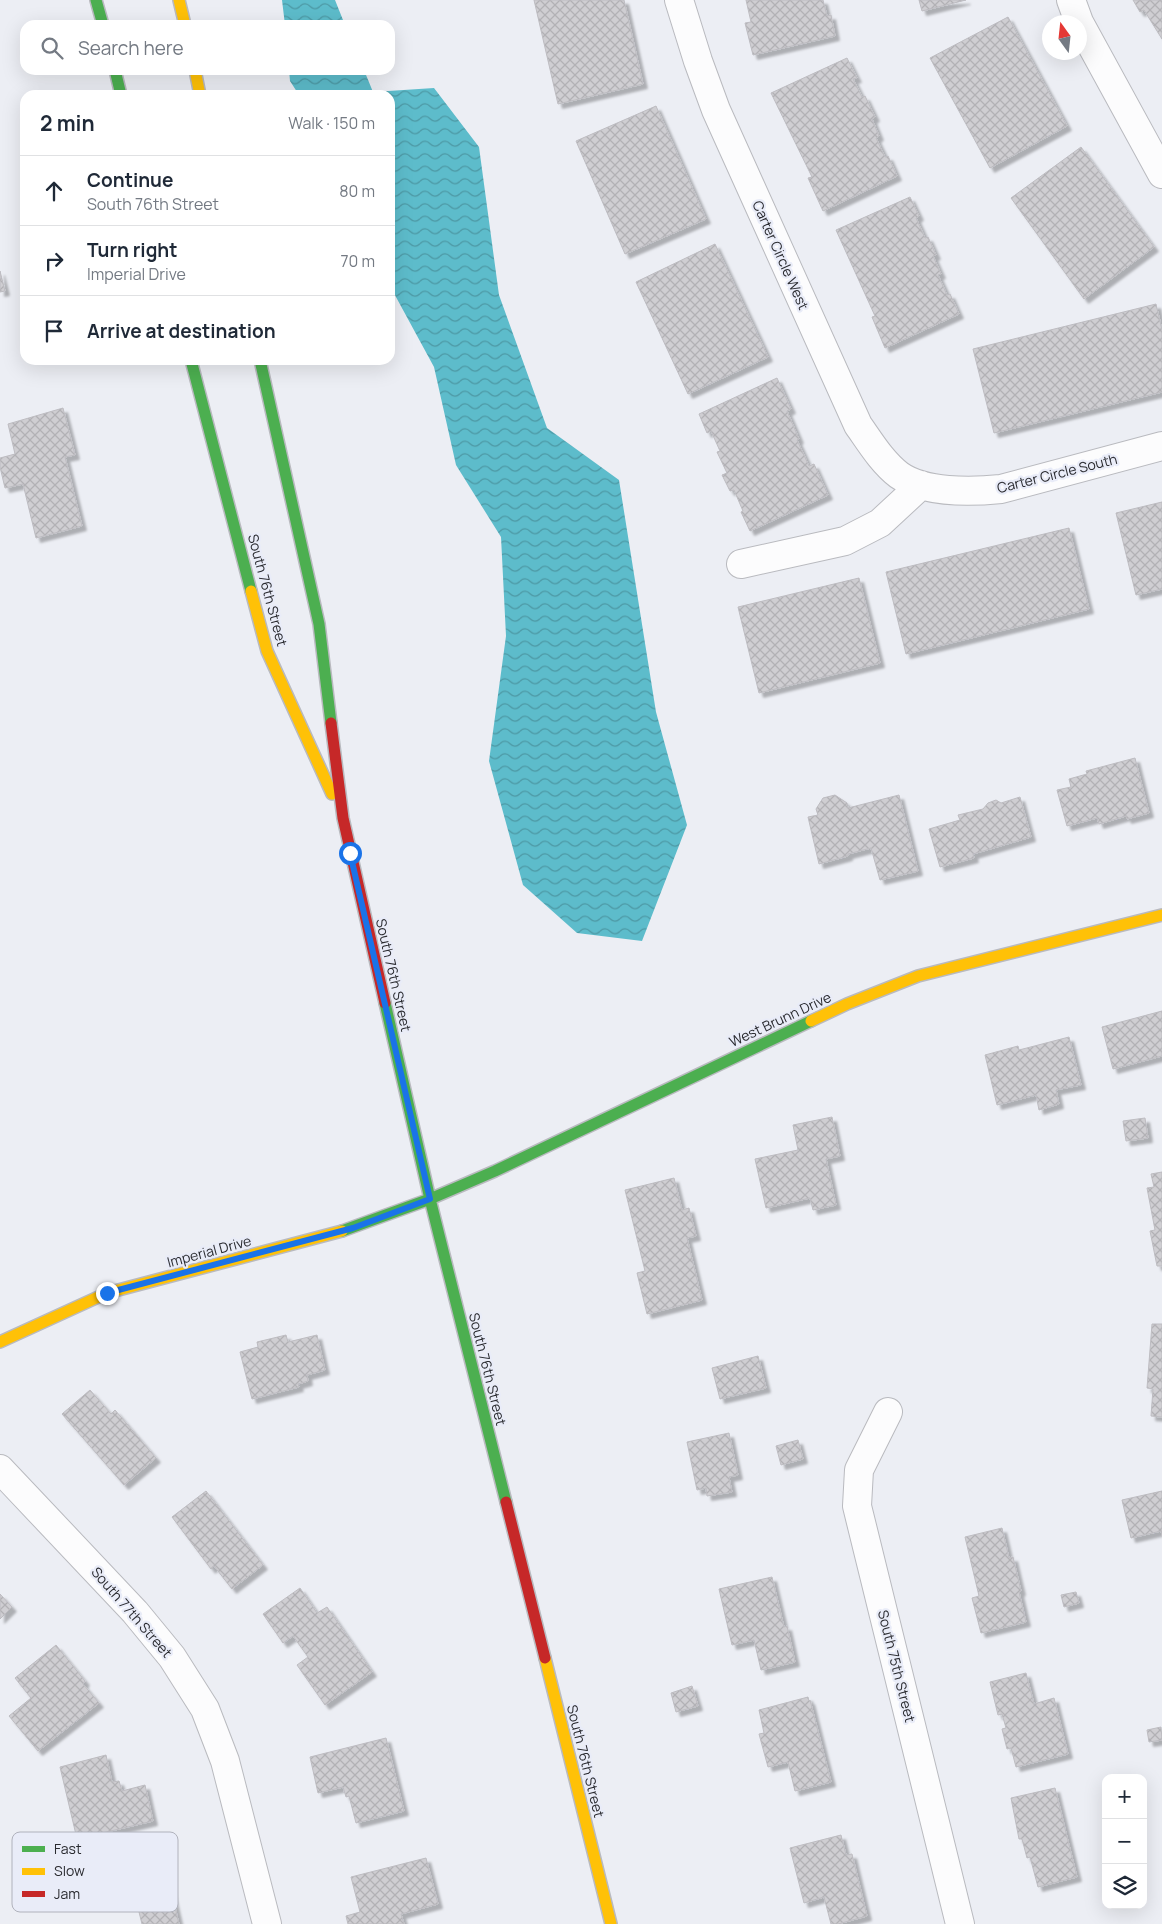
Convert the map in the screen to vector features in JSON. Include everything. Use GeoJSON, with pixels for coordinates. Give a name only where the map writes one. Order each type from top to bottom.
{"type":"FeatureCollection","features":[{"type":"Feature","properties":{"kind":"main road"},"geometry":{"type":"LineString","coordinates":[[96,0],[102,20]]}},
{"type":"Feature","properties":{"kind":"main road"},"geometry":{"type":"LineString","coordinates":[[179,0],[184,20]]}},
{"type":"Feature","properties":{"kind":"main road"},"geometry":{"type":"LineString","coordinates":[[116,75],[120,90]]}},
{"type":"Feature","properties":{"kind":"main road"},"geometry":{"type":"LineString","coordinates":[[196,75],[199,90]]}},
{"type":"Feature","properties":{"kind":"main road","name":"South 76th Street"},"geometry":{"type":"LineString","coordinates":[[192,365],[268,651],[343,818]]}},
{"type":"Feature","properties":{"kind":"main road","name":"South 76th Street"},"geometry":{"type":"LineString","coordinates":[[261,365],[319,624],[343,818],[430,1199],[611,1924]]}},
{"type":"Feature","properties":{"kind":"main road","name":"West Brunn Drive"},"geometry":{"type":"LineString","coordinates":[[430,1199],[495,1171],[838,1008],[874,993],[918,976],[1162,915]]}},
{"type":"Feature","properties":{"kind":"main road","name":"Imperial Drive"},"geometry":{"type":"LineString","coordinates":[[0,1342],[107,1293],[353,1228],[430,1199]]}},
{"type":"Feature","properties":{"kind":"street","name":"Carter Circle West"},"geometry":{"type":"LineString","coordinates":[[679,0],[716,110],[858,425],[878,454],[900,475],[921,485]]}},
{"type":"Feature","properties":{"kind":"street"},"geometry":{"type":"LineString","coordinates":[[1071,0],[1076,15]]}},
{"type":"Feature","properties":{"kind":"street"},"geometry":{"type":"LineString","coordinates":[[1087,38],[1162,174]]}},
{"type":"Feature","properties":{"kind":"street","name":"Carter Circle South"},"geometry":{"type":"LineString","coordinates":[[921,485],[974,492],[1000,489],[1162,446]]}},
{"type":"Feature","properties":{"kind":"street"},"geometry":{"type":"LineString","coordinates":[[741,564],[845,541],[880,523],[921,485]]}},
{"type":"Feature","properties":{"kind":"street","name":"South 75th Street"},"geometry":{"type":"LineString","coordinates":[[888,1412],[859,1470],[857,1506],[960,1924]]}},
{"type":"Feature","properties":{"kind":"street","name":"South 77th Street"},"geometry":{"type":"LineString","coordinates":[[0,1469],[135,1612],[172,1657],[205,1709],[225,1761],[267,1924]]}},
{"type":"Feature","properties":{"kind":"water"},"geometry":{"type":"Polygon","coordinates":[[[282,0],[335,0],[343,20],[284,20],[282,0]]]}},
{"type":"Feature","properties":{"kind":"water"},"geometry":{"type":"Polygon","coordinates":[[[289,75],[366,75],[372,90],[296,90],[290,81],[289,75]]]}},
{"type":"Feature","properties":{"kind":"water"},"geometry":{"type":"Polygon","coordinates":[[[434,88],[479,147],[499,295],[547,428],[619,480],[656,712],[687,825],[642,941],[577,933],[523,885],[489,761],[506,636],[501,537],[456,465],[434,367],[395,295],[395,91],[434,88]]]}},
{"type":"Feature","properties":{"kind":"building"},"geometry":{"type":"Polygon","coordinates":[[[534,0],[624,0],[643,84],[558,104],[534,0]]]}},
{"type":"Feature","properties":{"kind":"building"},"geometry":{"type":"Polygon","coordinates":[[[746,0],[823,0],[827,16],[831,15],[835,36],[753,55],[745,23],[751,22],[746,0]]]}},
{"type":"Feature","properties":{"kind":"building"},"geometry":{"type":"Polygon","coordinates":[[[919,0],[966,0],[922,11],[919,0]]]}},
{"type":"Feature","properties":{"kind":"building"},"geometry":{"type":"Polygon","coordinates":[[[1133,0],[1162,0],[1162,39],[1144,10],[1140,12],[1133,0]]]}},
{"type":"Feature","properties":{"kind":"building"},"geometry":{"type":"Polygon","coordinates":[[[1008,17],[1067,126],[990,168],[930,58],[1008,17]]]}},
{"type":"Feature","properties":{"kind":"building"},"geometry":{"type":"Polygon","coordinates":[[[847,58],[857,78],[853,79],[862,97],[865,96],[875,117],[872,119],[879,136],[876,138],[885,157],[888,156],[897,176],[823,211],[808,178],[812,177],[771,93],[847,58]]]}},
{"type":"Feature","properties":{"kind":"building"},"geometry":{"type":"Polygon","coordinates":[[[656,106],[706,219],[625,254],[576,141],[656,106]]]}},
{"type":"Feature","properties":{"kind":"building"},"geometry":{"type":"Polygon","coordinates":[[[1081,147],[1154,247],[1084,299],[1011,198],[1081,147]]]}},
{"type":"Feature","properties":{"kind":"building"},"geometry":{"type":"Polygon","coordinates":[[[910,197],[919,216],[916,218],[925,238],[928,237],[936,255],[933,256],[941,274],[938,275],[947,295],[950,294],[959,314],[885,348],[872,317],[875,316],[836,230],[910,197]]]}},
{"type":"Feature","properties":{"kind":"building"},"geometry":{"type":"Polygon","coordinates":[[[715,244],[768,357],[688,394],[636,282],[715,244]]]}},
{"type":"Feature","properties":{"kind":"building"},"geometry":{"type":"Polygon","coordinates":[[[0,271],[5,291],[0,292],[0,271]]]}},
{"type":"Feature","properties":{"kind":"building"},"geometry":{"type":"Polygon","coordinates":[[[1156,304],[1162,330],[1162,392],[994,433],[973,349],[1156,304]]]}},
{"type":"Feature","properties":{"kind":"building"},"geometry":{"type":"Polygon","coordinates":[[[777,378],[791,409],[787,411],[799,439],[797,440],[809,466],[814,464],[828,495],[750,531],[734,490],[730,491],[722,475],[727,473],[717,452],[720,451],[711,431],[707,433],[699,414],[777,378]]]}},
{"type":"Feature","properties":{"kind":"building"},"geometry":{"type":"Polygon","coordinates":[[[63,408],[75,455],[65,457],[82,526],[36,538],[23,484],[5,488],[0,458],[15,454],[8,424],[63,408]]]}},
{"type":"Feature","properties":{"kind":"building"},"geometry":{"type":"Polygon","coordinates":[[[1162,502],[1162,589],[1136,595],[1116,513],[1162,502]]]}},
{"type":"Feature","properties":{"kind":"building"},"geometry":{"type":"Polygon","coordinates":[[[1069,528],[1089,609],[906,654],[886,572],[1069,528]]]}},
{"type":"Feature","properties":{"kind":"building"},"geometry":{"type":"Polygon","coordinates":[[[859,578],[880,663],[759,693],[738,607],[859,578]]]}},
{"type":"Feature","properties":{"kind":"building"},"geometry":{"type":"Polygon","coordinates":[[[1135,758],[1149,813],[1127,819],[1126,816],[1099,824],[1097,818],[1067,826],[1057,790],[1071,787],[1069,779],[1087,774],[1086,771],[1135,758]]]}},
{"type":"Feature","properties":{"kind":"building"},"geometry":{"type":"Polygon","coordinates":[[[835,795],[847,803],[848,808],[899,795],[918,871],[880,880],[871,848],[819,864],[808,817],[818,815],[816,809],[823,798],[835,795]]]}},
{"type":"Feature","properties":{"kind":"building"},"geometry":{"type":"Polygon","coordinates":[[[1020,797],[1031,837],[973,854],[974,858],[940,867],[929,829],[960,820],[958,815],[983,809],[988,803],[996,800],[1001,803],[1020,797]]]}},
{"type":"Feature","properties":{"kind":"building"},"geometry":{"type":"Polygon","coordinates":[[[1162,1011],[1162,1056],[1113,1069],[1102,1027],[1162,1011]]]}},
{"type":"Feature","properties":{"kind":"building"},"geometry":{"type":"Polygon","coordinates":[[[1069,1037],[1081,1085],[1056,1090],[1059,1104],[1039,1110],[1036,1095],[997,1105],[985,1055],[1018,1046],[1019,1050],[1069,1037]]]}},
{"type":"Feature","properties":{"kind":"building"},"geometry":{"type":"Polygon","coordinates":[[[832,1117],[840,1156],[826,1159],[836,1205],[813,1210],[810,1198],[766,1208],[755,1159],[798,1150],[793,1125],[832,1117]]]}},
{"type":"Feature","properties":{"kind":"building"},"geometry":{"type":"Polygon","coordinates":[[[1145,1118],[1148,1138],[1126,1141],[1123,1121],[1145,1118]]]}},
{"type":"Feature","properties":{"kind":"building"},"geometry":{"type":"Polygon","coordinates":[[[1162,1172],[1162,1266],[1157,1266],[1150,1231],[1155,1230],[1147,1188],[1154,1187],[1151,1174],[1162,1172]]]}},
{"type":"Feature","properties":{"kind":"building"},"geometry":{"type":"Polygon","coordinates":[[[674,1178],[682,1210],[689,1208],[696,1236],[687,1238],[702,1300],[647,1314],[637,1273],[645,1271],[625,1190],[674,1178]]]}},
{"type":"Feature","properties":{"kind":"building"},"geometry":{"type":"Polygon","coordinates":[[[1152,1324],[1162,1324],[1162,1417],[1151,1416],[1153,1389],[1147,1388],[1152,1324]]]}},
{"type":"Feature","properties":{"kind":"building"},"geometry":{"type":"Polygon","coordinates":[[[286,1335],[288,1342],[317,1335],[325,1370],[307,1375],[308,1381],[298,1384],[299,1387],[252,1399],[240,1352],[258,1347],[257,1342],[286,1335]]]}},
{"type":"Feature","properties":{"kind":"building"},"geometry":{"type":"Polygon","coordinates":[[[758,1356],[766,1388],[720,1399],[712,1368],[758,1356]]]}},
{"type":"Feature","properties":{"kind":"building"},"geometry":{"type":"Polygon","coordinates":[[[90,1390],[111,1414],[115,1410],[156,1458],[124,1485],[62,1414],[90,1390]]]}},
{"type":"Feature","properties":{"kind":"building"},"geometry":{"type":"Polygon","coordinates":[[[729,1433],[738,1475],[729,1477],[732,1492],[707,1496],[706,1488],[697,1490],[687,1442],[729,1433]]]}},
{"type":"Feature","properties":{"kind":"building"},"geometry":{"type":"Polygon","coordinates":[[[798,1440],[803,1459],[781,1465],[776,1446],[798,1440]]]}},
{"type":"Feature","properties":{"kind":"building"},"geometry":{"type":"Polygon","coordinates":[[[206,1491],[263,1565],[232,1589],[214,1566],[211,1569],[172,1517],[206,1491]]]}},
{"type":"Feature","properties":{"kind":"building"},"geometry":{"type":"Polygon","coordinates":[[[1162,1491],[1162,1536],[1161,1531],[1131,1538],[1122,1500],[1162,1491]]]}},
{"type":"Feature","properties":{"kind":"building"},"geometry":{"type":"Polygon","coordinates":[[[1002,1528],[1009,1558],[1013,1557],[1026,1622],[981,1633],[972,1598],[979,1596],[965,1537],[1002,1528]]]}},
{"type":"Feature","properties":{"kind":"building"},"geometry":{"type":"Polygon","coordinates":[[[772,1577],[784,1627],[787,1626],[795,1662],[761,1670],[754,1640],[732,1645],[719,1589],[772,1577]]]}},
{"type":"Feature","properties":{"kind":"building"},"geometry":{"type":"Polygon","coordinates":[[[300,1588],[317,1613],[327,1607],[372,1672],[325,1705],[297,1665],[308,1657],[293,1636],[283,1643],[263,1614],[300,1588]]]}},
{"type":"Feature","properties":{"kind":"building"},"geometry":{"type":"Polygon","coordinates":[[[1076,1592],[1079,1603],[1064,1607],[1061,1595],[1076,1592]]]}},
{"type":"Feature","properties":{"kind":"building"},"geometry":{"type":"Polygon","coordinates":[[[0,1594],[12,1607],[0,1619],[0,1594]]]}},
{"type":"Feature","properties":{"kind":"building"},"geometry":{"type":"Polygon","coordinates":[[[56,1645],[85,1681],[83,1684],[99,1703],[38,1751],[9,1716],[31,1698],[15,1678],[56,1645]]]}},
{"type":"Feature","properties":{"kind":"building"},"geometry":{"type":"Polygon","coordinates":[[[1026,1673],[1034,1704],[1054,1698],[1068,1754],[1016,1767],[1011,1748],[1007,1749],[1002,1729],[1006,1728],[1002,1714],[998,1715],[990,1682],[1026,1673]]]}},
{"type":"Feature","properties":{"kind":"building"},"geometry":{"type":"Polygon","coordinates":[[[692,1686],[698,1706],[676,1712],[671,1693],[692,1686]]]}},
{"type":"Feature","properties":{"kind":"building"},"geometry":{"type":"Polygon","coordinates":[[[808,1697],[831,1782],[795,1791],[788,1762],[768,1767],[759,1734],[764,1733],[759,1710],[808,1697]]]}},
{"type":"Feature","properties":{"kind":"building"},"geometry":{"type":"Polygon","coordinates":[[[1161,1727],[1162,1740],[1149,1742],[1147,1730],[1161,1727]]]}},
{"type":"Feature","properties":{"kind":"building"},"geometry":{"type":"Polygon","coordinates":[[[386,1738],[404,1811],[356,1823],[349,1796],[346,1797],[343,1787],[318,1793],[310,1757],[386,1738]]]}},
{"type":"Feature","properties":{"kind":"building"},"geometry":{"type":"Polygon","coordinates":[[[106,1755],[112,1782],[119,1781],[122,1791],[145,1785],[153,1821],[107,1832],[75,1832],[60,1767],[106,1755]]]}},
{"type":"Feature","properties":{"kind":"building"},"geometry":{"type":"Polygon","coordinates":[[[1055,1788],[1077,1877],[1038,1887],[1030,1857],[1027,1858],[1022,1839],[1019,1839],[1011,1798],[1055,1788]]]}},
{"type":"Feature","properties":{"kind":"building"},"geometry":{"type":"Polygon","coordinates":[[[841,1835],[846,1855],[852,1854],[867,1916],[838,1924],[831,1924],[824,1897],[804,1903],[790,1848],[841,1835]]]}},
{"type":"Feature","properties":{"kind":"building"},"geometry":{"type":"Polygon","coordinates":[[[426,1858],[438,1904],[401,1914],[404,1924],[348,1924],[346,1916],[360,1912],[351,1877],[426,1858]]]}},
{"type":"Feature","properties":{"kind":"building"},"geometry":{"type":"Polygon","coordinates":[[[139,1912],[176,1912],[179,1924],[142,1924],[139,1912]]]}},
{"type":"Feature","properties":{"kind":"traffic: fast"},"geometry":{"type":"LineString","coordinates":[[96,0],[102,20]]}},
{"type":"Feature","properties":{"kind":"traffic: fast"},"geometry":{"type":"LineString","coordinates":[[116,75],[120,90]]}},
{"type":"Feature","properties":{"kind":"traffic: fast"},"geometry":{"type":"LineString","coordinates":[[192,365],[251,591]]}},
{"type":"Feature","properties":{"kind":"traffic: fast"},"geometry":{"type":"LineString","coordinates":[[261,365],[319,624],[331,723]]}},
{"type":"Feature","properties":{"kind":"traffic: fast"},"geometry":{"type":"LineString","coordinates":[[385,1003],[430,1199],[506,1502]]}},
{"type":"Feature","properties":{"kind":"traffic: fast"},"geometry":{"type":"LineString","coordinates":[[342,1231],[430,1199],[495,1171],[811,1021]]}},
{"type":"Feature","properties":{"kind":"traffic: slow"},"geometry":{"type":"LineString","coordinates":[[179,0],[184,20]]}},
{"type":"Feature","properties":{"kind":"traffic: slow"},"geometry":{"type":"LineString","coordinates":[[196,75],[199,90]]}},
{"type":"Feature","properties":{"kind":"traffic: slow"},"geometry":{"type":"LineString","coordinates":[[251,591],[267,651],[332,794]]}},
{"type":"Feature","properties":{"kind":"traffic: slow"},"geometry":{"type":"LineString","coordinates":[[811,1021],[847,1004],[918,976],[1162,915]]}},
{"type":"Feature","properties":{"kind":"traffic: slow"},"geometry":{"type":"LineString","coordinates":[[0,1342],[107,1293],[342,1231]]}},
{"type":"Feature","properties":{"kind":"traffic: slow"},"geometry":{"type":"LineString","coordinates":[[545,1658],[611,1924]]}},
{"type":"Feature","properties":{"kind":"traffic: jam"},"geometry":{"type":"LineString","coordinates":[[331,723],[343,818],[385,1003]]}},
{"type":"Feature","properties":{"kind":"traffic: jam"},"geometry":{"type":"LineString","coordinates":[[506,1502],[545,1658]]}},
{"type":"Feature","properties":{"kind":"route"},"geometry":{"type":"LineString","coordinates":[[107,1293],[353,1228],[430,1199],[350,853]]}}]}
